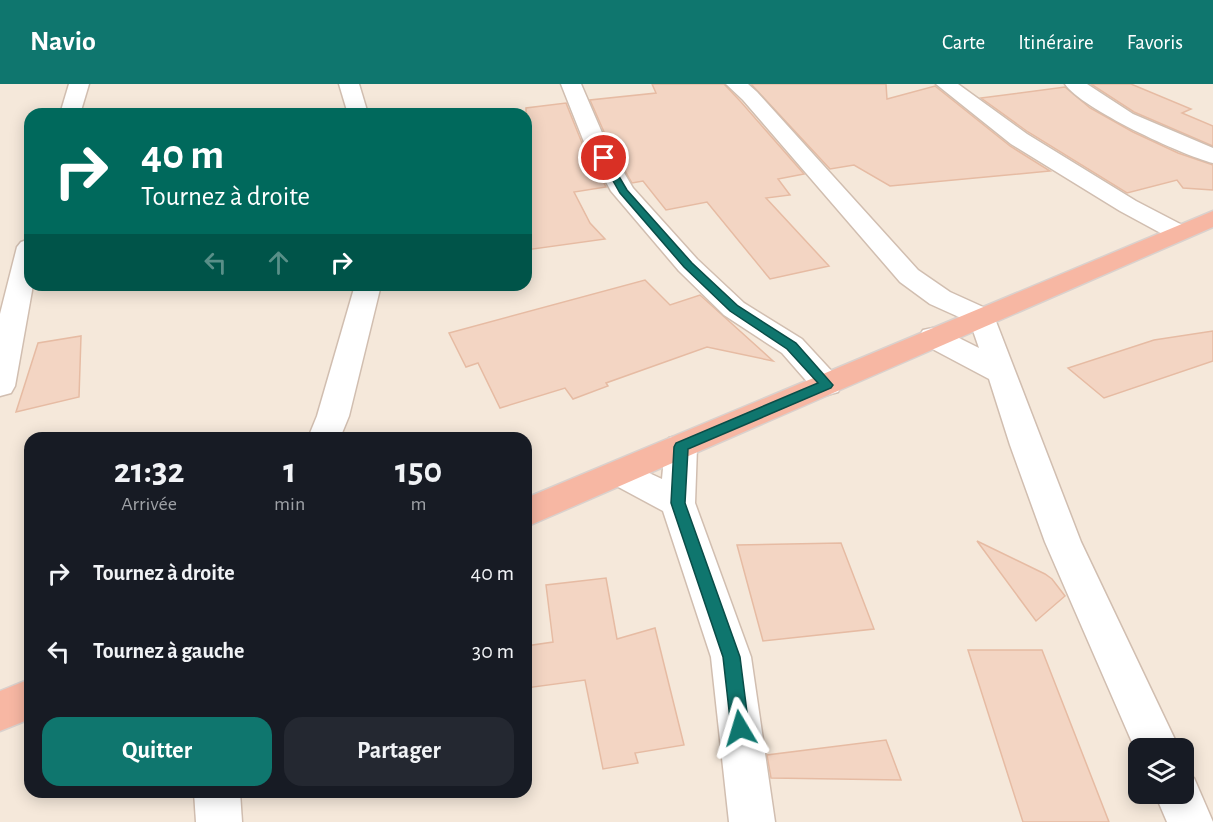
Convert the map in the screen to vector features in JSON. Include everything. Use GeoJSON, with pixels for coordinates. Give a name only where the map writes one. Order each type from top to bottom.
{"type":"FeatureCollection","features":[{"type":"Feature","properties":{"kind":"highway"},"geometry":{"type":"LineString","coordinates":[[532,510],[1213,218]]}},
{"type":"Feature","properties":{"kind":"highway"},"geometry":{"type":"LineString","coordinates":[[0,711],[24,701]]}},
{"type":"Feature","properties":{"kind":"street"},"geometry":{"type":"LineString","coordinates":[[72,108],[79,84]]}},
{"type":"Feature","properties":{"kind":"street"},"geometry":{"type":"LineString","coordinates":[[349,84],[356,108]]}},
{"type":"Feature","properties":{"kind":"street"},"geometry":{"type":"LineString","coordinates":[[571,84],[595,142],[623,191],[688,265],[734,309],[792,346],[827,385]]}},
{"type":"Feature","properties":{"kind":"street"},"geometry":{"type":"LineString","coordinates":[[736,84],[750,96],[909,276],[940,298],[982,317],[1063,542],[1152,738]]}},
{"type":"Feature","properties":{"kind":"street"},"geometry":{"type":"LineString","coordinates":[[946,84],[1020,139],[1128,206],[1177,232]]}},
{"type":"Feature","properties":{"kind":"street"},"geometry":{"type":"LineString","coordinates":[[1075,84],[1126,117],[1213,156]]}},
{"type":"Feature","properties":{"kind":"street"},"geometry":{"type":"LineString","coordinates":[[0,386],[24,269]]}},
{"type":"Feature","properties":{"kind":"street"},"geometry":{"type":"LineString","coordinates":[[326,432],[333,416],[366,291]]}},
{"type":"Feature","properties":{"kind":"street"},"geometry":{"type":"LineString","coordinates":[[933,337],[1001,372]]}},
{"type":"Feature","properties":{"kind":"street"},"geometry":{"type":"LineString","coordinates":[[681,447],[678,503],[731,657],[752,822]]}},
{"type":"Feature","properties":{"kind":"street"},"geometry":{"type":"LineString","coordinates":[[621,473],[678,503]]}},
{"type":"Feature","properties":{"kind":"street"},"geometry":{"type":"LineString","coordinates":[[217,798],[219,822]]}},
{"type":"Feature","properties":{"kind":"street"},"geometry":{"type":"LineString","coordinates":[[1183,804],[1191,822]]}},
{"type":"Feature","properties":{"kind":"shaded area"},"geometry":{"type":"Polygon","coordinates":[[[0,84],[1213,84],[1213,822],[0,822],[0,84]]]}},
{"type":"Feature","properties":{"kind":"building"},"geometry":{"type":"Polygon","coordinates":[[[652,84],[724,84],[804,174],[778,179],[790,195],[766,198],[829,266],[770,279],[707,202],[666,210],[643,181],[632,183],[608,141],[590,100],[656,93],[652,84]]]}},
{"type":"Feature","properties":{"kind":"building"},"geometry":{"type":"Polygon","coordinates":[[[751,84],[886,84],[887,99],[935,86],[1010,146],[1050,171],[890,186],[854,165],[830,169],[751,84]]]}},
{"type":"Feature","properties":{"kind":"building"},"geometry":{"type":"Polygon","coordinates":[[[1091,84],[1131,84],[1191,109],[1182,113],[1213,126],[1213,146],[1134,112],[1091,84]]]}},
{"type":"Feature","properties":{"kind":"building"},"geometry":{"type":"Polygon","coordinates":[[[1065,87],[1090,108],[1133,132],[1178,153],[1213,165],[1213,190],[1183,188],[1177,180],[1127,193],[1028,132],[981,98],[1065,87]]]}},
{"type":"Feature","properties":{"kind":"building"},"geometry":{"type":"Polygon","coordinates":[[[566,103],[582,143],[606,187],[574,192],[590,223],[605,239],[532,249],[532,108],[526,108],[566,103]]]}},
{"type":"Feature","properties":{"kind":"building"},"geometry":{"type":"Polygon","coordinates":[[[645,280],[670,305],[700,295],[773,361],[707,347],[606,383],[608,386],[573,399],[565,388],[500,408],[478,363],[466,367],[449,333],[645,280]]]}},
{"type":"Feature","properties":{"kind":"building"},"geometry":{"type":"Polygon","coordinates":[[[1213,331],[1213,361],[1104,398],[1068,368],[1154,340],[1213,331]]]}},
{"type":"Feature","properties":{"kind":"building"},"geometry":{"type":"Polygon","coordinates":[[[81,336],[79,397],[16,412],[38,343],[81,336]]]}},
{"type":"Feature","properties":{"kind":"building"},"geometry":{"type":"Polygon","coordinates":[[[977,541],[1045,574],[1052,579],[1065,596],[1036,621],[977,541]]]}},
{"type":"Feature","properties":{"kind":"building"},"geometry":{"type":"Polygon","coordinates":[[[841,543],[874,629],[763,641],[737,545],[841,543]]]}},
{"type":"Feature","properties":{"kind":"building"},"geometry":{"type":"Polygon","coordinates":[[[606,578],[617,639],[655,628],[684,745],[635,753],[638,763],[603,769],[585,680],[532,687],[532,645],[553,642],[546,585],[606,578]]]}},
{"type":"Feature","properties":{"kind":"building"},"geometry":{"type":"Polygon","coordinates":[[[968,650],[1042,650],[1109,822],[1023,822],[968,650]]]}},
{"type":"Feature","properties":{"kind":"building"},"geometry":{"type":"Polygon","coordinates":[[[886,740],[901,780],[771,778],[767,755],[886,740]]]}},
{"type":"Feature","properties":{"kind":"route"},"geometry":{"type":"LineString","coordinates":[[604,158],[623,191],[688,265],[734,309],[792,346],[827,385],[681,447],[678,503],[731,657],[740,728]]}}]}
